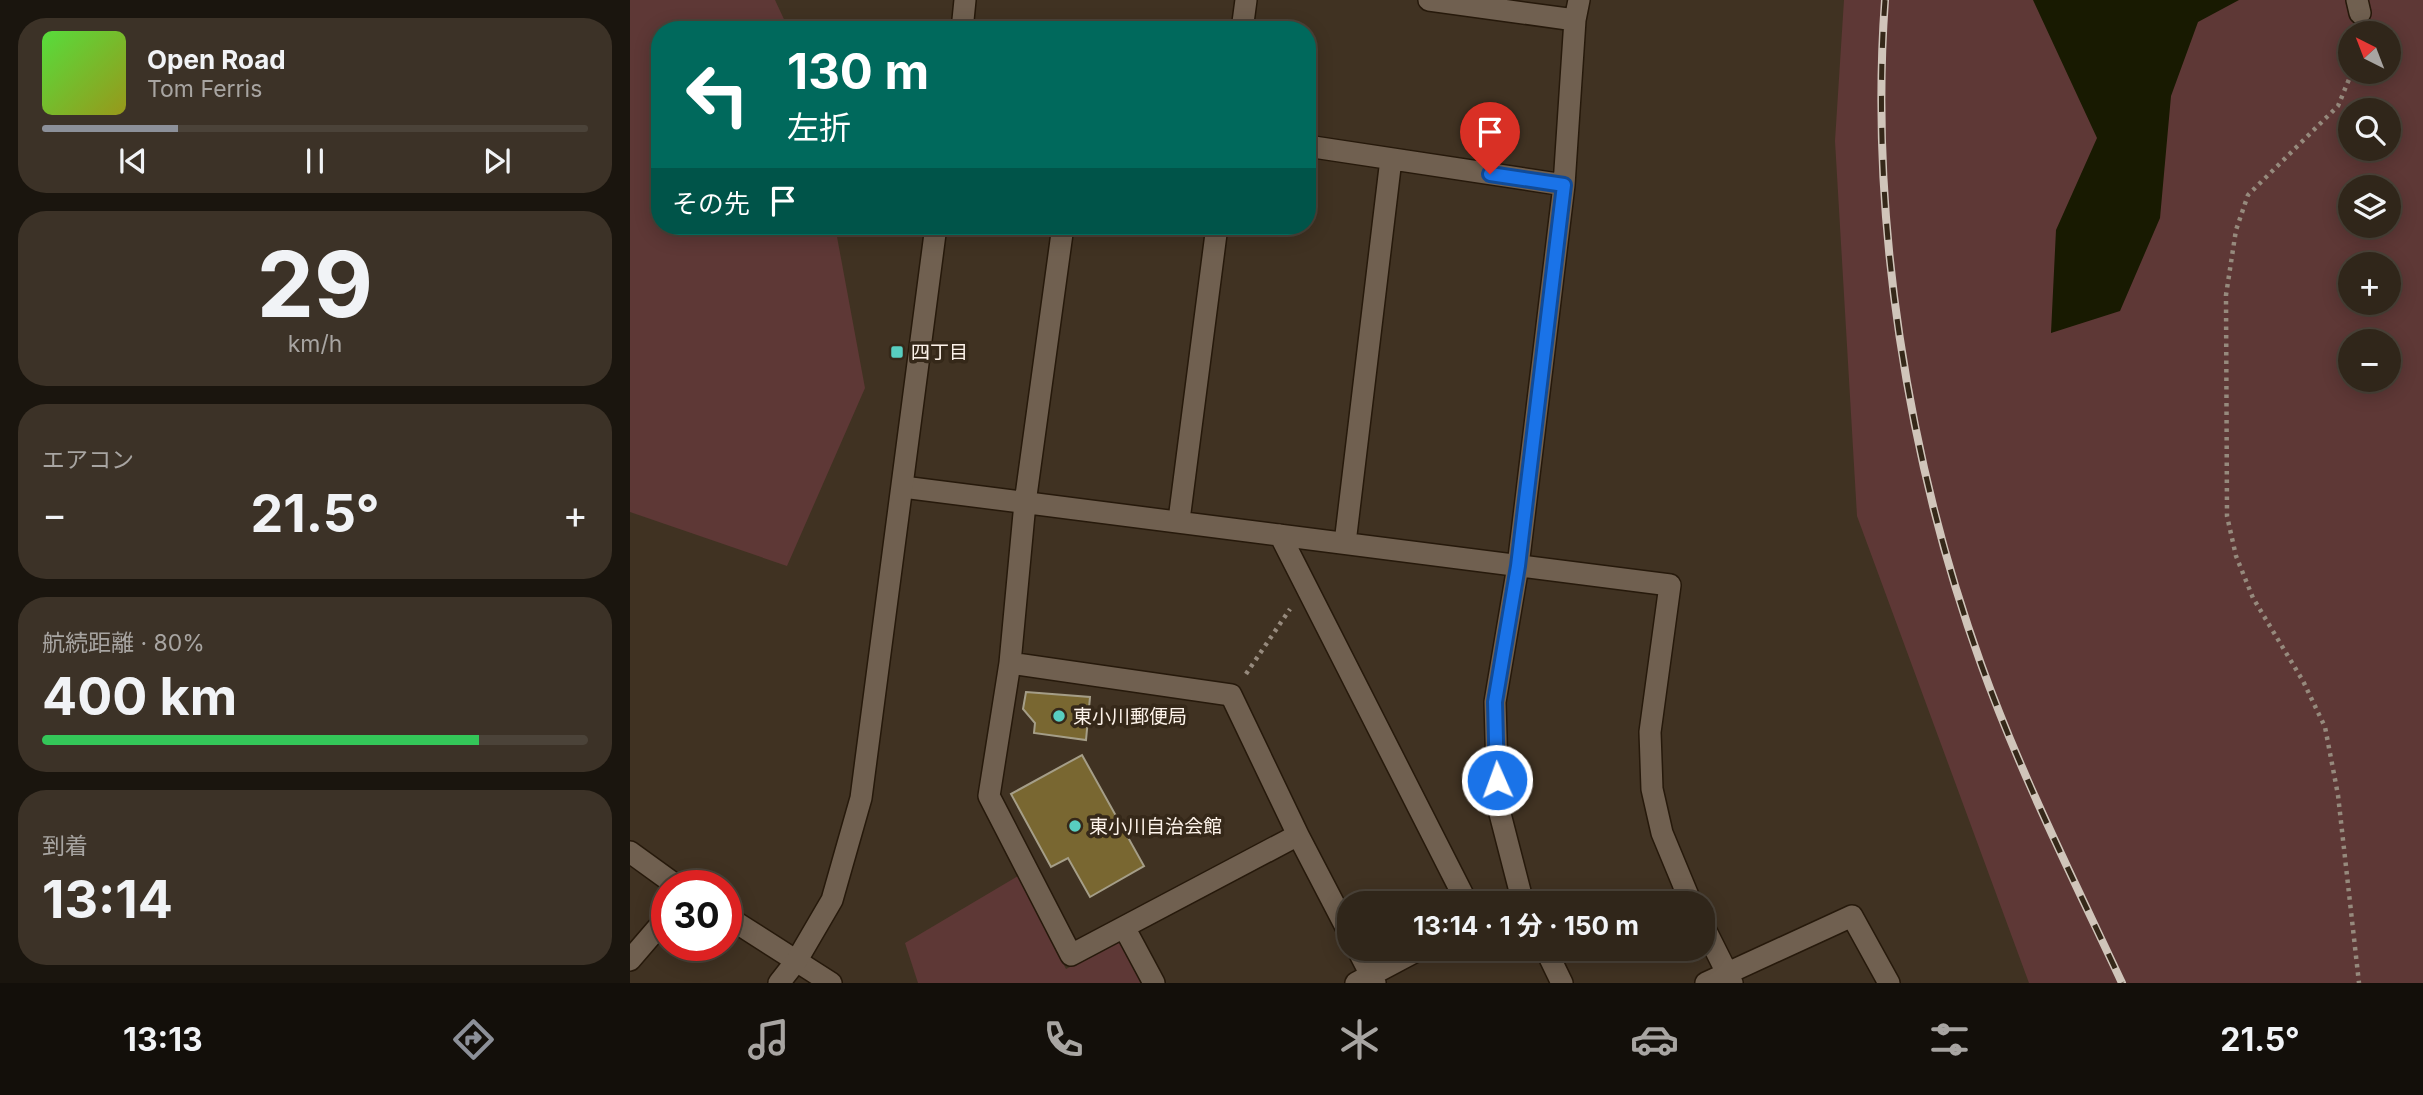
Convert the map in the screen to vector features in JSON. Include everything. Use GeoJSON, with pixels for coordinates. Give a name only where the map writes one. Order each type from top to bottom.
{"type":"FeatureCollection","features":[{"type":"Feature","properties":{"kind":"street"},"geometry":{"type":"LineString","coordinates":[[963,21],[965,0]]}},
{"type":"Feature","properties":{"kind":"street"},"geometry":{"type":"LineString","coordinates":[[1243,21],[1246,0]]}},
{"type":"Feature","properties":{"kind":"street"},"geometry":{"type":"LineString","coordinates":[[1429,0],[1577,10],[1564,185],[1518,566],[1495,702],[1498,806],[1515,891]]}},
{"type":"Feature","properties":{"kind":"street"},"geometry":{"type":"LineString","coordinates":[[1316,147],[1564,185]]}},
{"type":"Feature","properties":{"kind":"street"},"geometry":{"type":"LineString","coordinates":[[1345,543],[1391,159]]}},
{"type":"Feature","properties":{"kind":"street"},"geometry":{"type":"LineString","coordinates":[[779,983],[797,960],[832,901],[861,797],[935,235]]}},
{"type":"Feature","properties":{"kind":"street"},"geometry":{"type":"LineString","coordinates":[[1062,235],[1025,503],[1010,663],[989,796],[1071,955],[1298,835]]}},
{"type":"Feature","properties":{"kind":"street"},"geometry":{"type":"LineString","coordinates":[[1179,520],[1216,235]]}},
{"type":"Feature","properties":{"kind":"street"},"geometry":{"type":"LineString","coordinates":[[903,486],[1670,585],[1650,732],[1653,789],[1662,833],[1686,891]]}},
{"type":"Feature","properties":{"kind":"street"},"geometry":{"type":"LineString","coordinates":[[1280,535],[1462,891]]}},
{"type":"Feature","properties":{"kind":"street"},"geometry":{"type":"LineString","coordinates":[[1010,663],[1231,695],[1337,910]]}},
{"type":"Feature","properties":{"kind":"street"},"geometry":{"type":"LineString","coordinates":[[630,852],[655,870]]}},
{"type":"Feature","properties":{"kind":"street"},"geometry":{"type":"LineString","coordinates":[[1706,983],[1729,977],[1852,916],[1889,983]]}},
{"type":"Feature","properties":{"kind":"street"},"geometry":{"type":"LineString","coordinates":[[742,926],[831,983]]}},
{"type":"Feature","properties":{"kind":"street"},"geometry":{"type":"LineString","coordinates":[[1124,927],[1154,983]]}},
{"type":"Feature","properties":{"kind":"street"},"geometry":{"type":"LineString","coordinates":[[630,960],[651,936]]}},
{"type":"Feature","properties":{"kind":"street"},"geometry":{"type":"LineString","coordinates":[[1715,949],[1729,977]]}},
{"type":"Feature","properties":{"kind":"street"},"geometry":{"type":"LineString","coordinates":[[1361,961],[1367,980],[1400,961]]}},
{"type":"Feature","properties":{"kind":"street"},"geometry":{"type":"LineString","coordinates":[[1551,961],[1562,983]]}},
{"type":"Feature","properties":{"kind":"path"},"geometry":{"type":"LineString","coordinates":[[2347,84],[2337,106],[2248,195],[2236,230],[2226,295],[2227,516],[2236,556],[2253,598],[2304,681],[2325,727],[2338,795],[2359,983]]}},
{"type":"Feature","properties":{"kind":"path"},"geometry":{"type":"LineString","coordinates":[[1231,695],[1306,586]]}},
{"type":"Feature","properties":{"kind":"shaded area"},"geometry":{"type":"Polygon","coordinates":[[[630,0],[775,0],[785,21],[651,21],[651,235],[837,235],[865,388],[787,566],[630,512],[630,0]]]}},
{"type":"Feature","properties":{"kind":"shaded area"},"geometry":{"type":"Polygon","coordinates":[[[1844,0],[2423,0],[2423,983],[2029,983],[1857,516],[1835,141],[1844,0]]]}},
{"type":"Feature","properties":{"kind":"shaded area"},"geometry":{"type":"Polygon","coordinates":[[[2033,0],[2239,0],[2198,22],[2171,96],[2160,218],[2120,311],[2051,333],[2056,230],[2097,138],[2033,0]]]}},
{"type":"Feature","properties":{"kind":"shaded area"},"geometry":{"type":"Polygon","coordinates":[[[1018,876],[1066,969],[1120,942],[1127,945],[1146,983],[918,983],[905,943],[1018,876]]]}},
{"type":"Feature","properties":{"kind":"building","name":"東小川郵便局"},"geometry":{"type":"Polygon","coordinates":[[[1026,692],[1090,697],[1086,740],[1034,733],[1035,723],[1023,709],[1026,692]]]}},
{"type":"Feature","properties":{"kind":"building","name":"東小川自治会館"},"geometry":{"type":"Polygon","coordinates":[[[1082,755],[1144,866],[1090,897],[1068,858],[1051,867],[1011,794],[1082,755]]]}},
{"type":"Feature","properties":{"kind":"railway"},"geometry":{"type":"LineString","coordinates":[[1885,0],[1883,166],[1889,251],[1914,422],[1933,505],[1955,586],[1996,705],[2048,825],[2122,983]]}},
{"type":"Feature","properties":{"kind":"place","name":"四丁目"},"geometry":{"type":"Point","coordinates":[897,352]}},
{"type":"Feature","properties":{"kind":"place","name":"東小川郵便局"},"geometry":{"type":"Point","coordinates":[1059,716]}},
{"type":"Feature","properties":{"kind":"place","name":"東小川自治会館"},"geometry":{"type":"Point","coordinates":[1075,826]}},
{"type":"Feature","properties":{"kind":"route"},"geometry":{"type":"LineString","coordinates":[[1490,174],[1564,185],[1518,566],[1495,702],[1497,780]]}}]}
